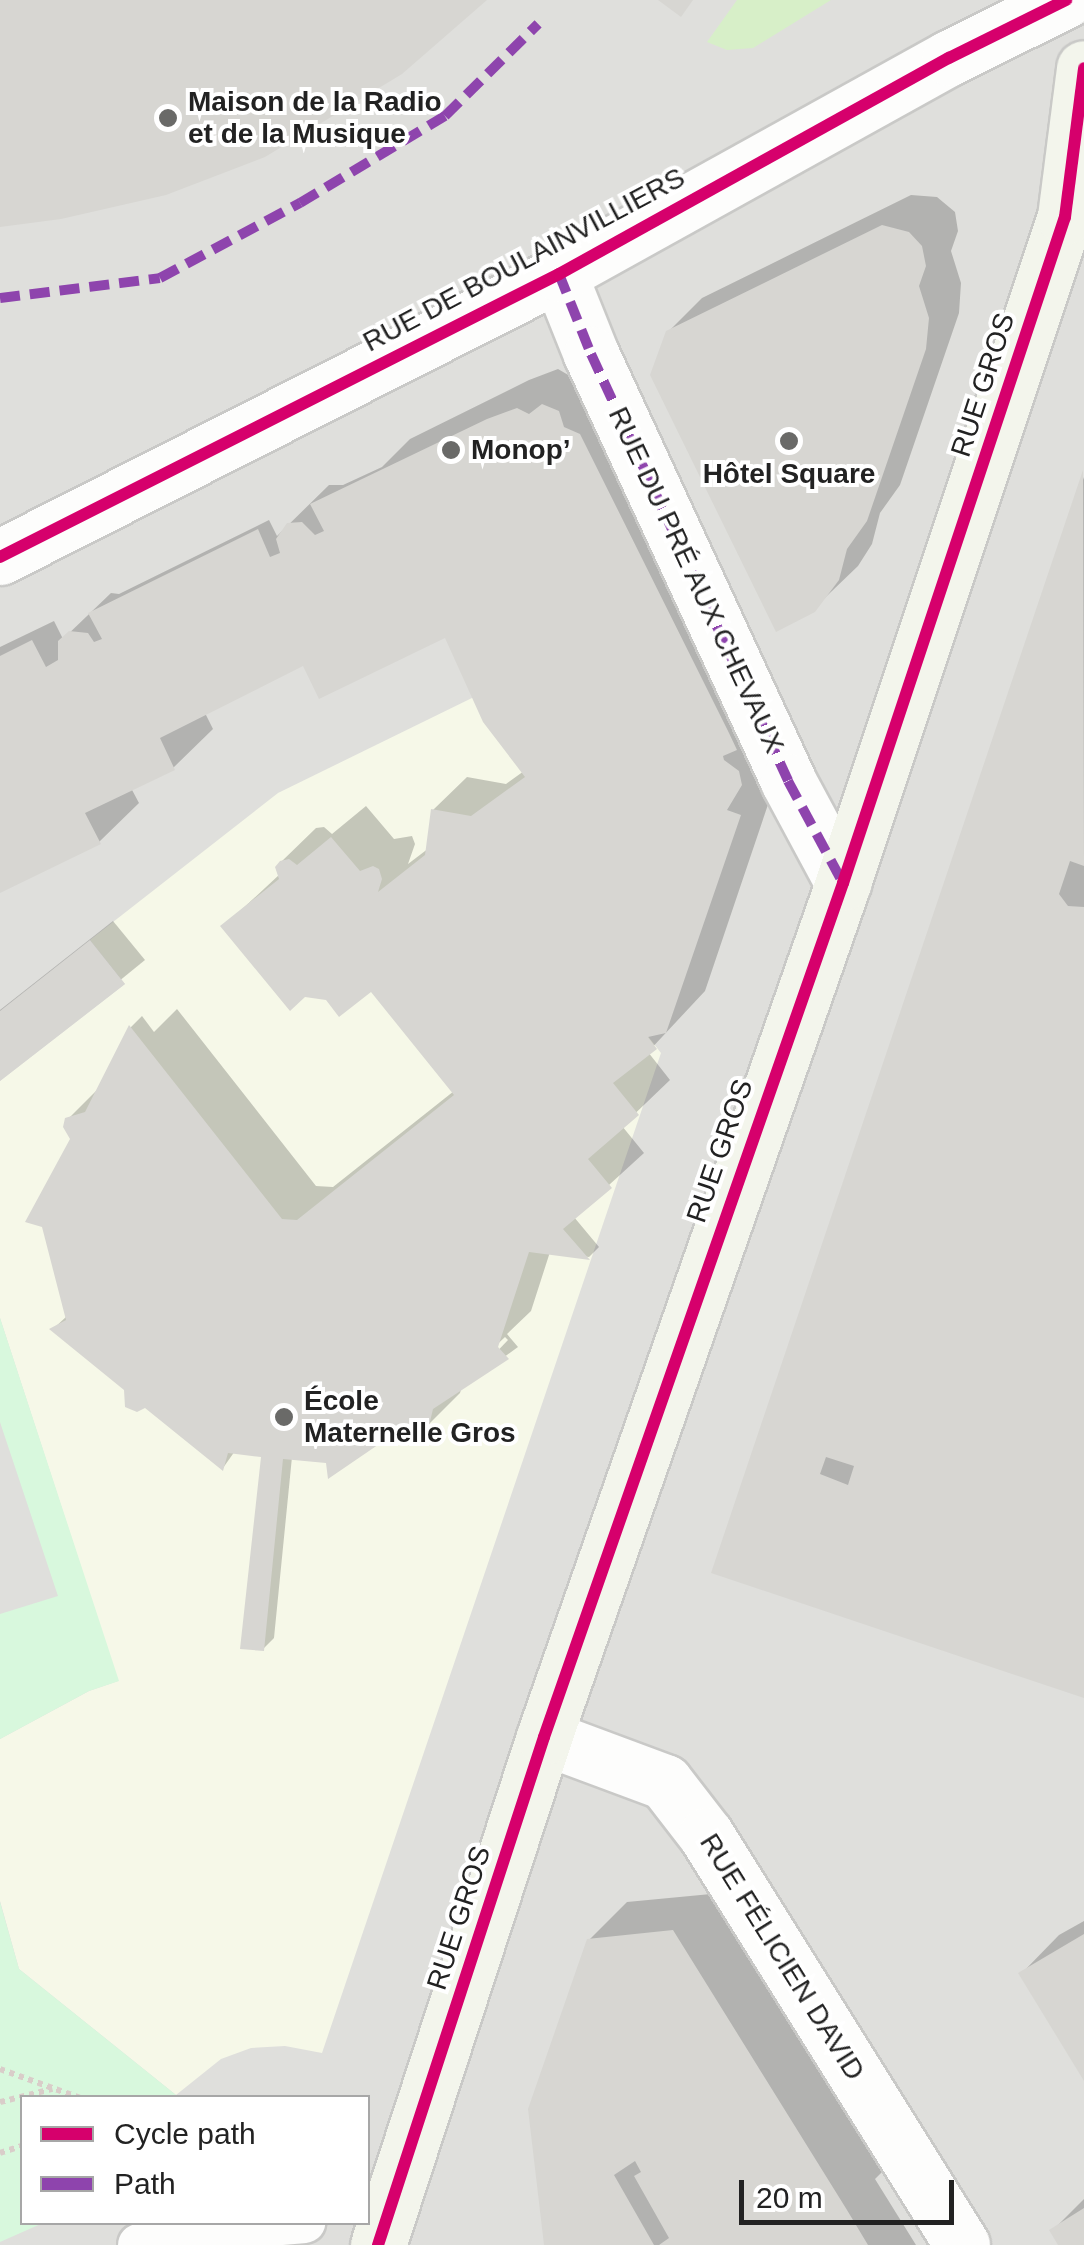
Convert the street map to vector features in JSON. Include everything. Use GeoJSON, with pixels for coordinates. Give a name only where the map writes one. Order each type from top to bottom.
{"type":"FeatureCollection","features":[{"type":"Feature","properties":{"kind":"street","name":"RUE DE BOULAINVILLIERS"},"geometry":{"type":"LineString","coordinates":[[0,556],[558,274],[949,58],[1066,0]]}},
{"type":"Feature","properties":{"kind":"street","name":"RUE GROS"},"geometry":{"type":"LineString","coordinates":[[377,2228],[843,882],[1065,217],[1084,68]]}},
{"type":"Feature","properties":{"kind":"street","name":"RUE DU PRÉ AUX CHEVAUX"},"geometry":{"type":"LineString","coordinates":[[558,274],[788,781],[843,882]]}},
{"type":"Feature","properties":{"kind":"street","name":"RUE FÉLICIEN DAVID"},"geometry":{"type":"LineString","coordinates":[[544,1737],[665,1782],[706,1835],[962,2245]]}},
{"type":"Feature","properties":{"kind":"lane"},"geometry":{"type":"LineString","coordinates":[[138,2245],[181,2232],[267,2225]]}},
{"type":"Feature","properties":{"kind":"path"},"geometry":{"type":"LineString","coordinates":[[0,2068],[72,2095]]}},
{"type":"Feature","properties":{"kind":"path"},"geometry":{"type":"LineString","coordinates":[[28,2095],[55,2088]]}},
{"type":"Feature","properties":{"kind":"shaded area"},"geometry":{"type":"Polygon","coordinates":[[[0,0],[1084,0],[1084,2245],[0,2245],[0,0]]]}},
{"type":"Feature","properties":{"kind":"shaded area","name":"École Maternelle Gros"},"geometry":{"type":"Polygon","coordinates":[[[474,697],[581,850],[531,887],[661,1053],[322,2053],[285,2046],[251,2048],[221,2059],[176,2095],[19,1969],[0,1901],[0,1739],[89,1691],[118,1681],[0,1318],[0,1081],[125,984],[90,940],[278,793],[474,697]]]}},
{"type":"Feature","properties":{"kind":"green space"},"geometry":{"type":"Polygon","coordinates":[[[737,0],[831,0],[753,48],[727,50],[707,42],[737,0]]]}},
{"type":"Feature","properties":{"kind":"green space"},"geometry":{"type":"Polygon","coordinates":[[[0,1318],[119,1681],[89,1691],[0,1739],[0,1614],[58,1596],[0,1422],[0,1318]]]}},
{"type":"Feature","properties":{"kind":"green space"},"geometry":{"type":"Polygon","coordinates":[[[0,1902],[19,1969],[176,2095],[20,2095],[20,2225],[38,2225],[0,2242],[0,1902]]]}},
{"type":"Feature","properties":{"kind":"building","name":"Maison de la Radio et de la Musique"},"geometry":{"type":"Polygon","coordinates":[[[0,0],[487,0],[402,74],[265,157],[166,195],[61,219],[0,227],[0,0]]]}},
{"type":"Feature","properties":{"kind":"building"},"geometry":{"type":"Polygon","coordinates":[[[658,0],[693,0],[681,17],[658,0]]]}},
{"type":"Feature","properties":{"kind":"building","name":"Hôtel Square"},"geometry":{"type":"Polygon","coordinates":[[[882,225],[909,232],[922,246],[926,266],[919,286],[929,318],[926,349],[867,521],[847,549],[839,580],[815,612],[776,632],[650,375],[666,331],[882,225]]]}},
{"type":"Feature","properties":{"kind":"building"},"geometry":{"type":"Polygon","coordinates":[[[542,404],[559,411],[564,427],[580,434],[729,733],[737,750],[723,756],[724,760],[739,771],[742,785],[727,810],[741,815],[666,1033],[648,1037],[657,1049],[613,1083],[639,1115],[588,1159],[612,1188],[563,1229],[590,1260],[529,1252],[498,1347],[509,1359],[433,1409],[428,1430],[416,1433],[407,1425],[328,1479],[326,1463],[283,1459],[264,1651],[240,1649],[261,1457],[228,1453],[223,1471],[145,1408],[137,1412],[125,1407],[124,1390],[49,1329],[66,1320],[42,1227],[25,1222],[70,1139],[63,1127],[65,1118],[85,1112],[129,1025],[282,1219],[297,1220],[454,1095],[371,992],[339,1017],[326,1000],[305,997],[290,1011],[220,926],[279,879],[275,867],[280,861],[289,859],[297,865],[331,837],[360,871],[373,866],[379,869],[382,879],[378,892],[425,855],[431,809],[471,816],[525,777],[483,722],[445,638],[319,699],[303,666],[160,738],[175,770],[85,813],[101,844],[0,893],[0,656],[32,640],[46,667],[58,660],[58,641],[69,631],[88,633],[94,642],[102,639],[88,613],[258,529],[270,557],[280,553],[276,539],[287,523],[302,522],[315,535],[324,531],[310,504],[487,419],[517,408],[529,414],[542,404]]]}},
{"type":"Feature","properties":{"kind":"building"},"geometry":{"type":"Polygon","coordinates":[[[1083,470],[1084,866],[1070,861],[1059,894],[1068,906],[1084,907],[1084,1698],[711,1573],[1083,470]],[[826,1457],[820,1474],[848,1485],[854,1466],[826,1457]]]}},
{"type":"Feature","properties":{"kind":"building"},"geometry":{"type":"Polygon","coordinates":[[[90,940],[125,984],[0,1081],[0,1011],[90,940]]]}},
{"type":"Feature","properties":{"kind":"building"},"geometry":{"type":"Polygon","coordinates":[[[673,1930],[868,2245],[659,2245],[669,2238],[634,2176],[641,2172],[635,2161],[614,2175],[654,2245],[544,2245],[528,2109],[587,1939],[673,1930]]]}},
{"type":"Feature","properties":{"kind":"building"},"geometry":{"type":"Polygon","coordinates":[[[1084,1934],[1084,2081],[1018,1973],[1084,1934]]]}},
{"type":"Feature","properties":{"kind":"building"},"geometry":{"type":"Polygon","coordinates":[[[1084,2208],[1084,2245],[1058,2245],[1049,2230],[1084,2208]]]}},
{"type":"Feature","properties":{"kind":"marked path"},"geometry":{"type":"LineString","coordinates":[[0,298],[160,278],[300,203],[445,116],[538,24]]}},
{"type":"Feature","properties":{"kind":"marked path"},"geometry":{"type":"LineString","coordinates":[[559,274],[591,354],[788,781],[843,883]]}},
{"type":"Feature","properties":{"kind":"cycle path"},"geometry":{"type":"LineString","coordinates":[[0,557],[559,274],[949,58],[1066,0]]}},
{"type":"Feature","properties":{"kind":"cycle path"},"geometry":{"type":"LineString","coordinates":[[378,2245],[544,1737],[843,883],[1065,217],[1084,68]]}},
{"type":"Feature","properties":{"kind":"place","name":"Maison de la Radio et de la Musique"},"geometry":{"type":"Point","coordinates":[168,118]}},
{"type":"Feature","properties":{"kind":"place","name":"Hôtel Square"},"geometry":{"type":"Point","coordinates":[789,441]}},
{"type":"Feature","properties":{"kind":"place","name":"Monop’"},"geometry":{"type":"Point","coordinates":[451,450]}},
{"type":"Feature","properties":{"kind":"place","name":"École Maternelle Gros"},"geometry":{"type":"Point","coordinates":[284,1417]}}]}
